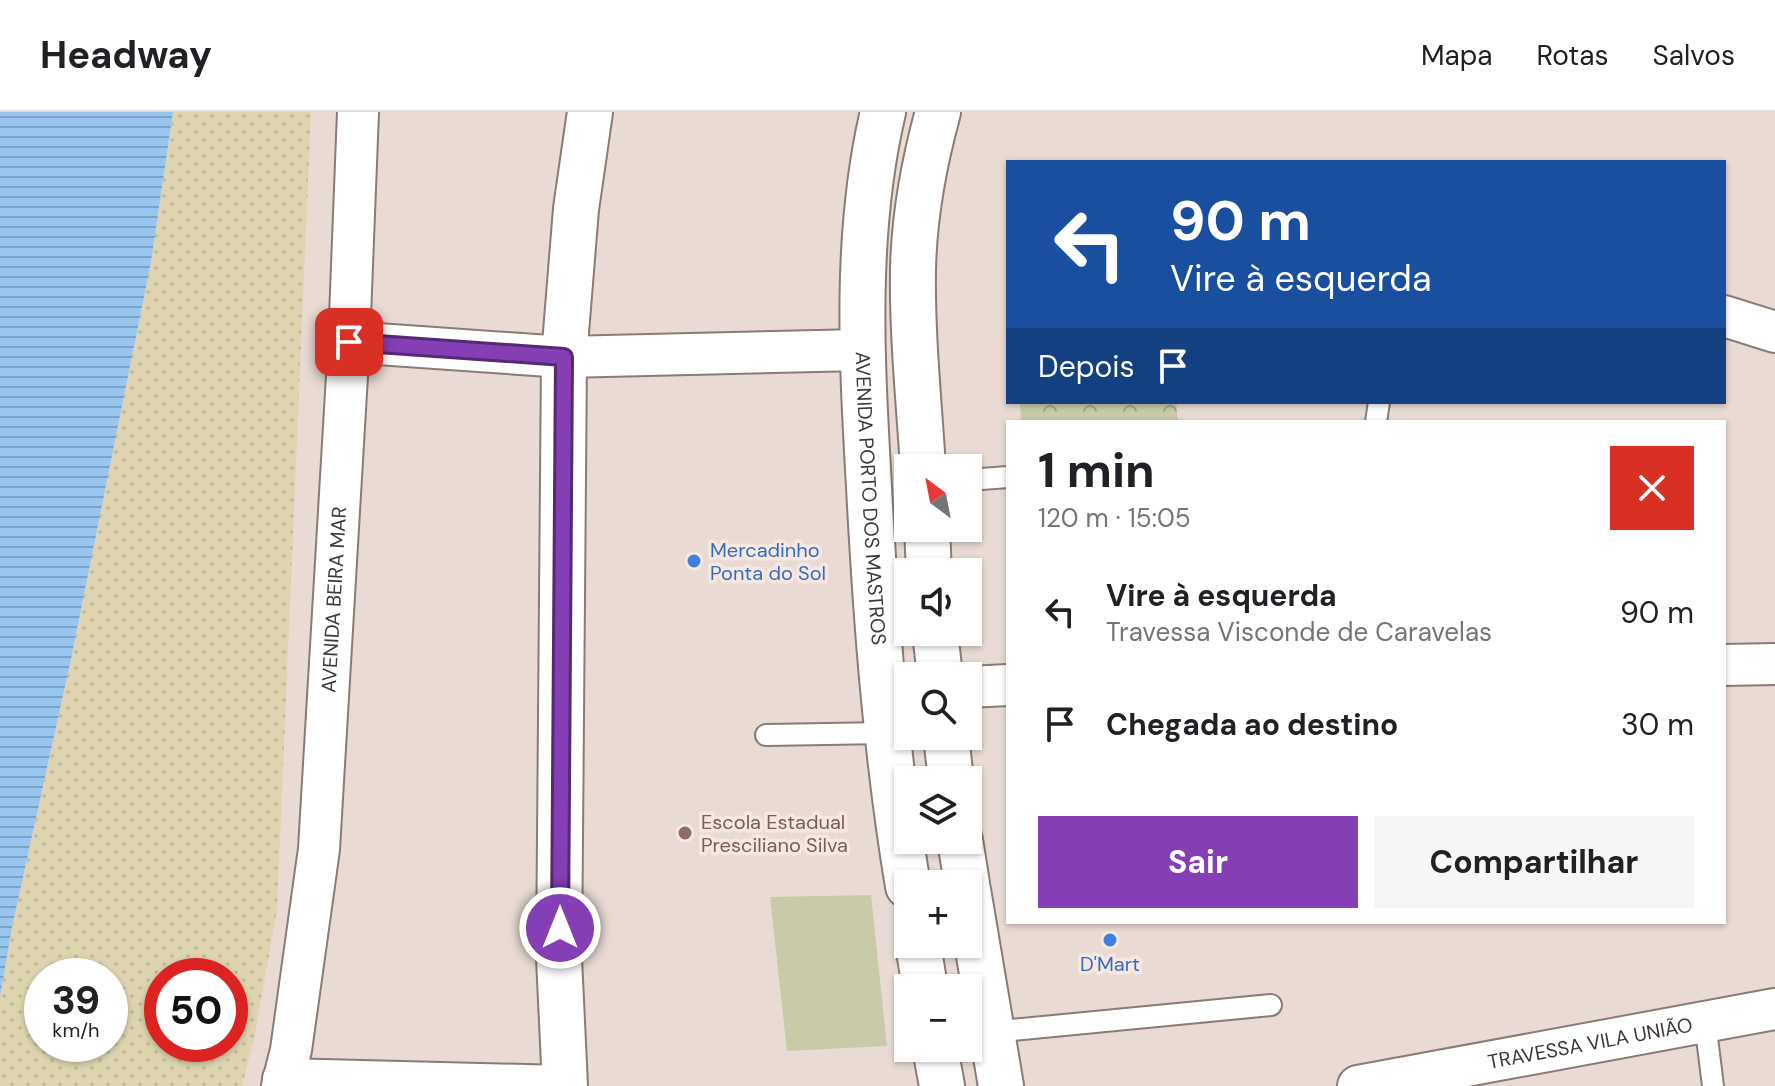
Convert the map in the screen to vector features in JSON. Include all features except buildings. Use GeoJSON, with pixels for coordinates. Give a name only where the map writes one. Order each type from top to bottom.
{"type":"FeatureCollection","features":[{"type":"Feature","properties":{"kind":"main road"},"geometry":{"type":"LineString","coordinates":[[564,1086],[559,958],[564,357],[576,209],[590,112]]}},
{"type":"Feature","properties":{"kind":"main road","name":"AVENIDA PORTO DOS MASTROS"},"geometry":{"type":"LineString","coordinates":[[883,112],[867,204],[861,350],[886,733],[906,870]]}},
{"type":"Feature","properties":{"kind":"main road"},"geometry":{"type":"LineString","coordinates":[[922,454],[913,269],[918,209],[938,112]]}},
{"type":"Feature","properties":{"kind":"main road"},"geometry":{"type":"LineString","coordinates":[[982,1040],[1001,1086]]}},
{"type":"Feature","properties":{"kind":"main road"},"geometry":{"type":"LineString","coordinates":[[938,1062],[942,1086]]}},
{"type":"Feature","properties":{"kind":"street"},"geometry":{"type":"LineString","coordinates":[[336,112],[332,328],[308,782],[297,918],[278,1084],[564,1086]]}},
{"type":"Feature","properties":{"kind":"street","name":"AVENIDA BEIRA MAR"},"geometry":{"type":"LineString","coordinates":[[278,1084],[291,1050],[319,849],[349,342],[358,112]]}},
{"type":"Feature","properties":{"kind":"street"},"geometry":{"type":"LineString","coordinates":[[1726,317],[1775,332]]}},
{"type":"Feature","properties":{"kind":"street"},"geometry":{"type":"LineString","coordinates":[[349,342],[564,357],[861,350]]}},
{"type":"Feature","properties":{"kind":"street"},"geometry":{"type":"LineString","coordinates":[[1726,665],[1775,664]]}},
{"type":"Feature","properties":{"kind":"street"},"geometry":{"type":"LineString","coordinates":[[982,686],[1006,685]]}},
{"type":"Feature","properties":{"kind":"street","name":"TRAVESSA VILA UNIÃO"},"geometry":{"type":"LineString","coordinates":[[1358,1086],[1457,1077],[1775,1009]]}},
{"type":"Feature","properties":{"kind":"lane"},"geometry":{"type":"LineString","coordinates":[[982,479],[1006,477]]}},
{"type":"Feature","properties":{"kind":"lane"},"geometry":{"type":"LineString","coordinates":[[766,735],[886,733]]}},
{"type":"Feature","properties":{"kind":"lane"},"geometry":{"type":"LineString","coordinates":[[982,1033],[1271,1005]]}},
{"type":"Feature","properties":{"kind":"lane"},"geometry":{"type":"LineString","coordinates":[[1705,1022],[1713,1086]]}},
{"type":"Feature","properties":{"kind":"sand"},"geometry":{"type":"Polygon","coordinates":[[[173,112],[311,112],[277,910],[254,1039],[242,1086],[0,1086],[0,997],[12,927],[71,659],[151,262],[173,112]]]}},
{"type":"Feature","properties":{"kind":"green space"},"geometry":{"type":"Polygon","coordinates":[[[1020,404],[1176,404],[1178,420],[1021,420],[1020,404]]]}},
{"type":"Feature","properties":{"kind":"green space"},"geometry":{"type":"Polygon","coordinates":[[[871,895],[887,1046],[787,1051],[770,897],[871,895]]]}},
{"type":"Feature","properties":{"kind":"water"},"geometry":{"type":"Polygon","coordinates":[[[0,112],[173,112],[151,262],[0,997],[0,112]]]}},
{"type":"Feature","properties":{"kind":"place","name":"Mercadinho Ponta do Sol"},"geometry":{"type":"Point","coordinates":[694,561]}},
{"type":"Feature","properties":{"kind":"place","name":"Escola Estadual Presciliano Silva"},"geometry":{"type":"Point","coordinates":[685,833]}},
{"type":"Feature","properties":{"kind":"place","name":"D'Mart"},"geometry":{"type":"Point","coordinates":[1110,940]}},
{"type":"Feature","properties":{"kind":"route"},"geometry":{"type":"LineString","coordinates":[[349,342],[564,357],[560,928]]}}]}
